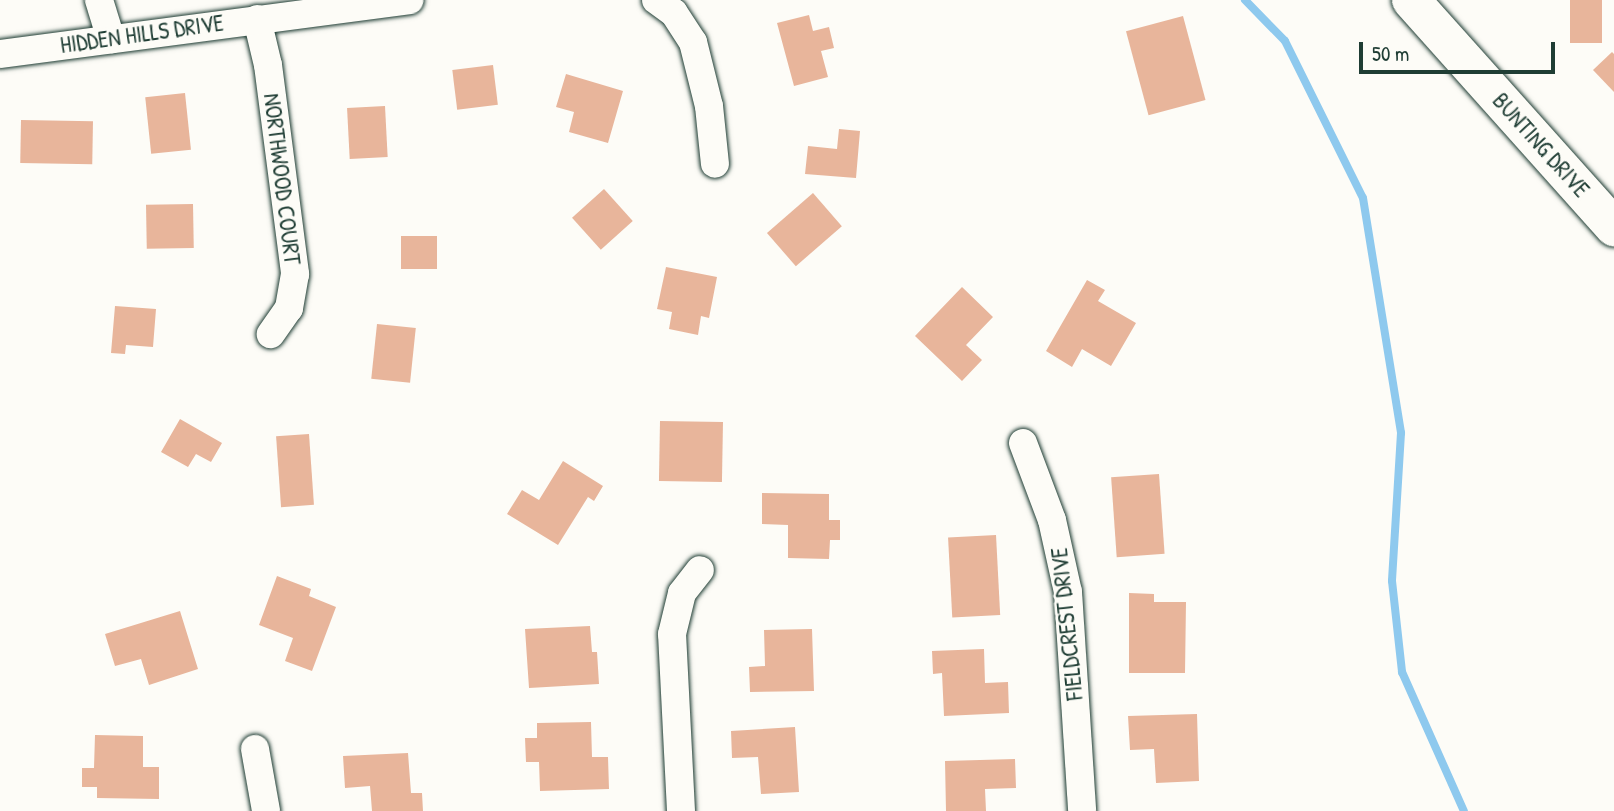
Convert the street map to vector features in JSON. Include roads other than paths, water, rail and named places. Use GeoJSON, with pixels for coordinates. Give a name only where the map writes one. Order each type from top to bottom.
{"type":"FeatureCollection","features":[{"type":"Feature","properties":{"kind":"street"},"geometry":{"type":"LineString","coordinates":[[99,0],[111,38]]}},
{"type":"Feature","properties":{"kind":"street","name":"HIDDEN HILLS DRIVE"},"geometry":{"type":"LineString","coordinates":[[0,54],[409,0]]}},
{"type":"Feature","properties":{"kind":"street"},"geometry":{"type":"LineString","coordinates":[[656,0],[674,13],[694,42],[709,106],[715,164]]}},
{"type":"Feature","properties":{"kind":"street","name":"BUNTING DRIVE"},"geometry":{"type":"LineString","coordinates":[[1425,4],[1614,227]]}},
{"type":"Feature","properties":{"kind":"street","name":"NORTHWOOD COURT"},"geometry":{"type":"LineString","coordinates":[[257,19],[268,65],[295,274],[289,308],[271,334]]}},
{"type":"Feature","properties":{"kind":"street","name":"FIELDCREST DRIVE"},"geometry":{"type":"LineString","coordinates":[[1023,443],[1052,520],[1068,592],[1082,811]]}},
{"type":"Feature","properties":{"kind":"street"},"geometry":{"type":"LineString","coordinates":[[681,811],[672,634],[682,593],[700,570]]}},
{"type":"Feature","properties":{"kind":"street"},"geometry":{"type":"LineString","coordinates":[[255,749],[266,811]]}},
{"type":"Feature","properties":{"kind":"waterway"},"geometry":{"type":"LineString","coordinates":[[1245,0],[1285,41],[1363,198],[1401,433],[1392,581],[1402,672],[1464,811]]}}]}
